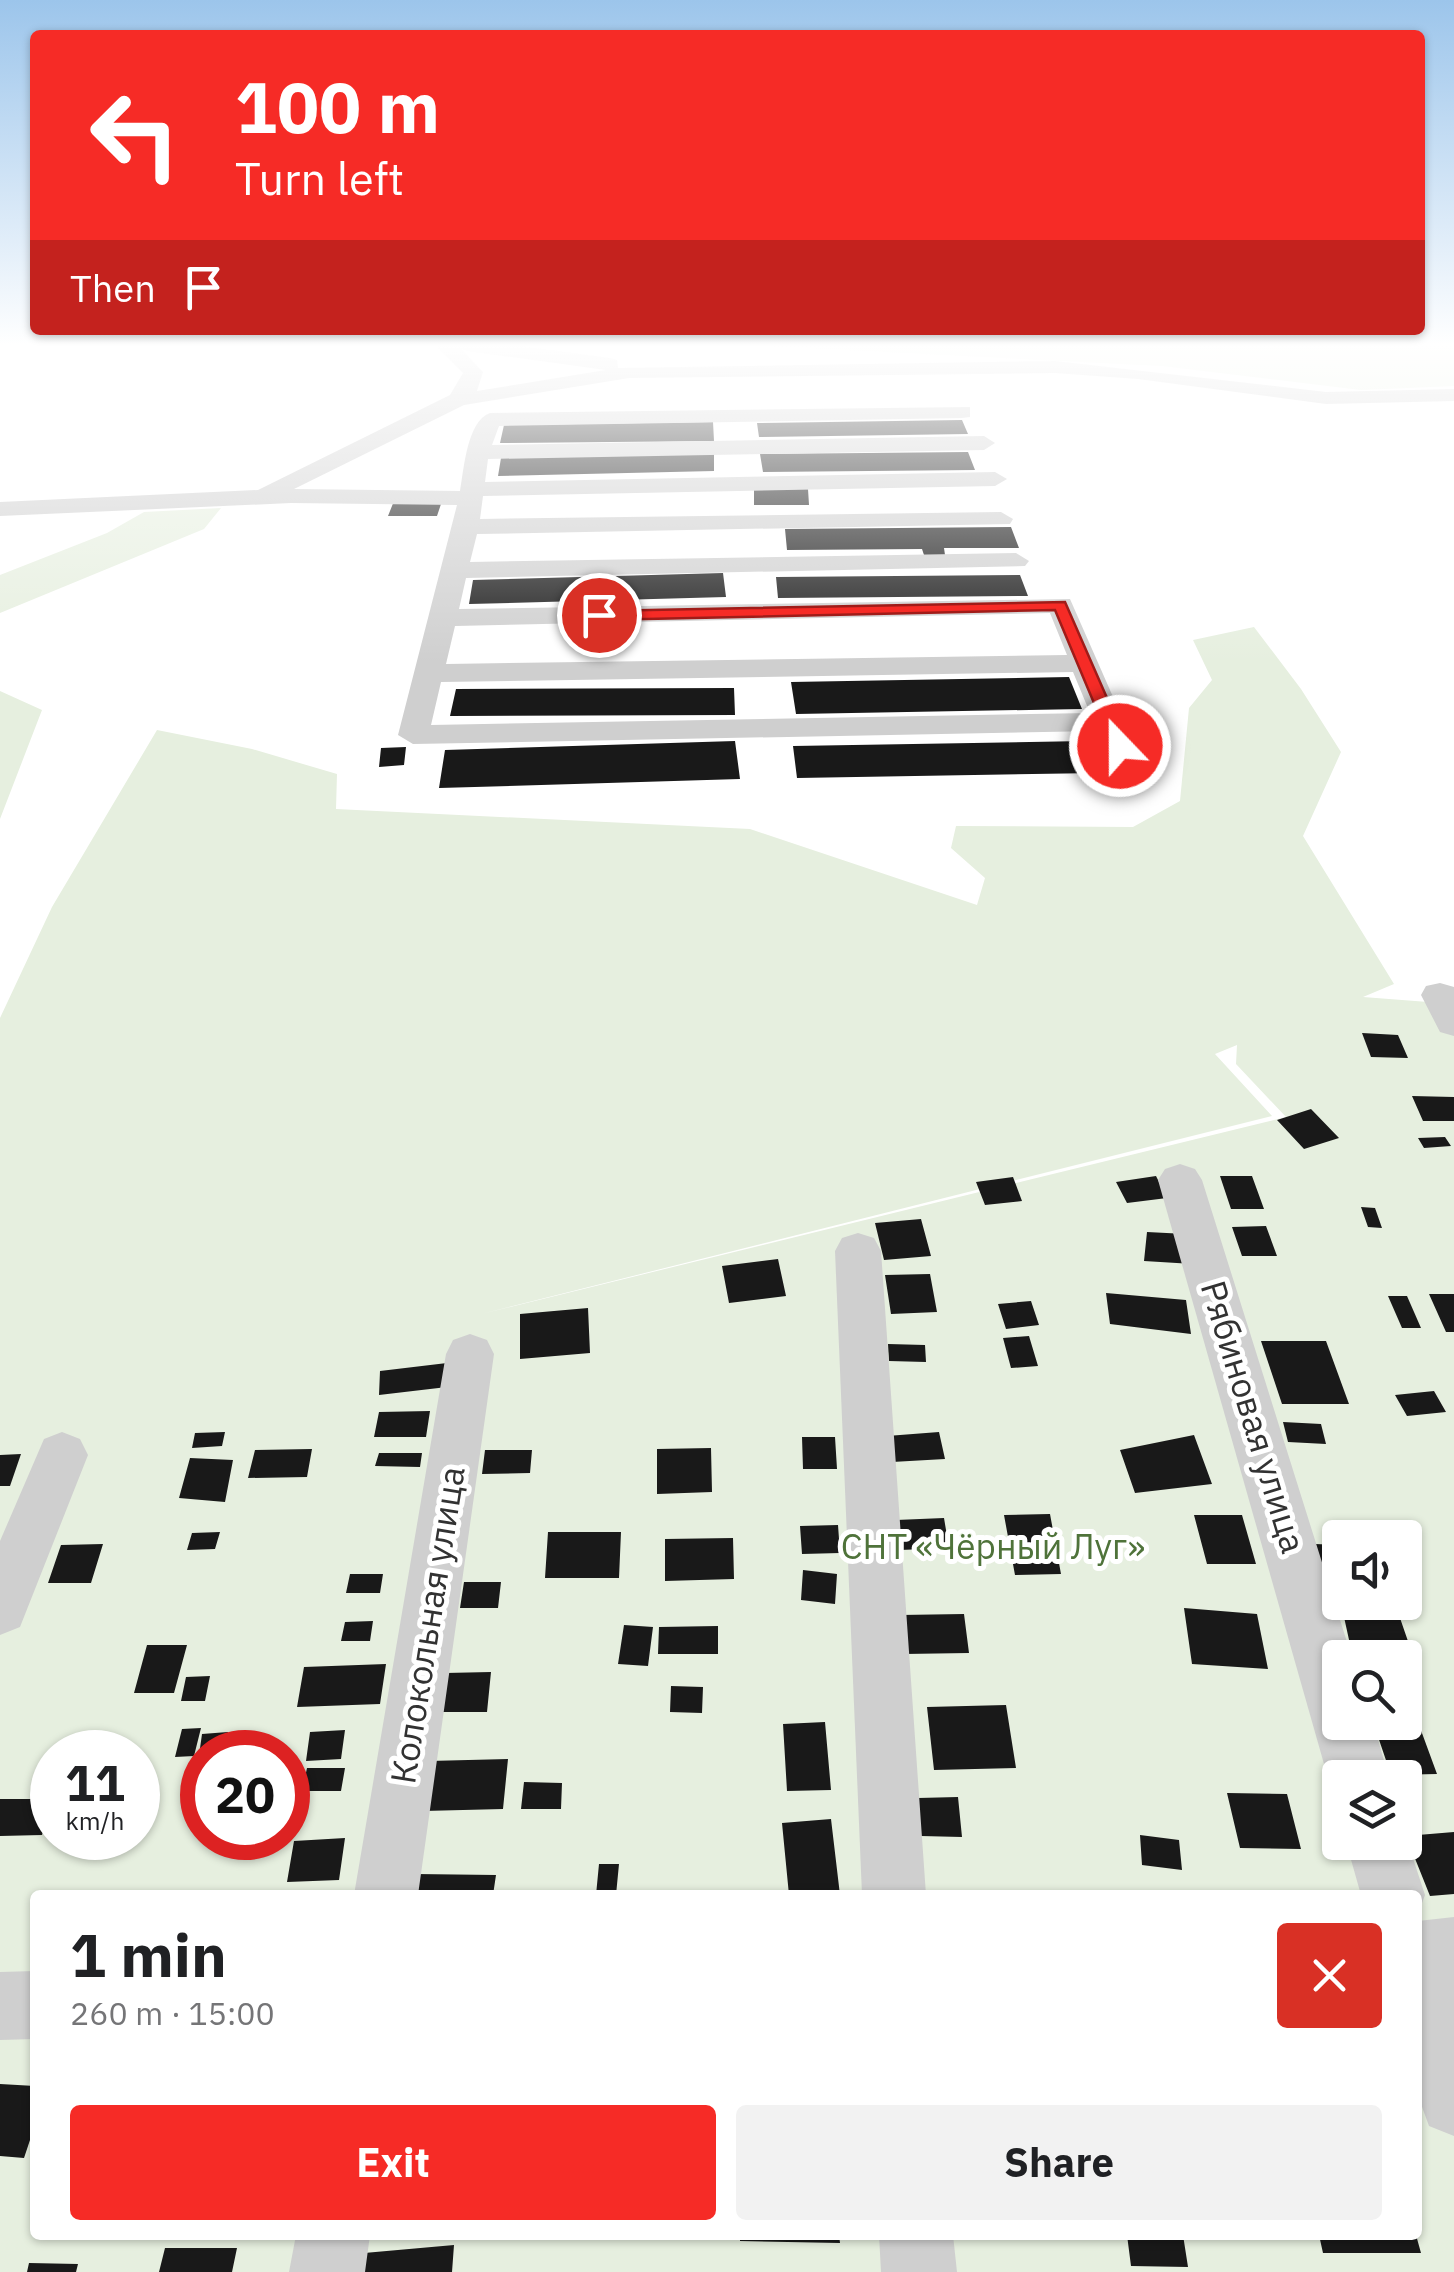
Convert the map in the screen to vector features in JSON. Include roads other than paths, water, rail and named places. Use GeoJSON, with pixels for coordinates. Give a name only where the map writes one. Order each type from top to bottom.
{"type":"FeatureCollection","features":[{"type":"Feature","properties":{"kind":"street"},"geometry":{"type":"LineString","coordinates":[[256,498],[353,451]]}},
{"type":"Feature","properties":{"kind":"street"},"geometry":{"type":"LineString","coordinates":[[533,451],[478,452],[466,527],[413,736],[1110,722]]}},
{"type":"Feature","properties":{"kind":"street"},"geometry":{"type":"LineString","coordinates":[[0,509],[256,498],[995,478]]}},
{"type":"Feature","properties":{"kind":"street"},"geometry":{"type":"LineString","coordinates":[[466,527],[1001,519]]}},
{"type":"Feature","properties":{"kind":"street"},"geometry":{"type":"LineString","coordinates":[[453,570],[1016,561]]}},
{"type":"Feature","properties":{"kind":"street"},"geometry":{"type":"LineString","coordinates":[[442,618],[1060,605],[1130,772]]}},
{"type":"Feature","properties":{"kind":"street"},"geometry":{"type":"LineString","coordinates":[[427,673],[1085,663]]}},
{"type":"Feature","properties":{"kind":"street","name":"Рябиновая улица"},"geometry":{"type":"LineString","coordinates":[[1180,1180],[1322,1653]]}},
{"type":"Feature","properties":{"kind":"street"},"geometry":{"type":"LineString","coordinates":[[858,1251],[894,1890]]}},
{"type":"Feature","properties":{"kind":"street","name":"Колокольная улица"},"geometry":{"type":"LineString","coordinates":[[387,1890],[470,1354]]}},
{"type":"Feature","properties":{"kind":"street"},"geometry":{"type":"LineString","coordinates":[[0,1608],[62,1455]]}},
{"type":"Feature","properties":{"kind":"street"},"geometry":{"type":"LineString","coordinates":[[1383,1860],[1391,1890]]}},
{"type":"Feature","properties":{"kind":"street"},"geometry":{"type":"LineString","coordinates":[[1422,1954],[1454,1950]]}},
{"type":"Feature","properties":{"kind":"street"},"geometry":{"type":"LineString","coordinates":[[1422,1993],[1454,2101]]}},
{"type":"Feature","properties":{"kind":"street"},"geometry":{"type":"LineString","coordinates":[[0,2006],[30,2004]]}},
{"type":"Feature","properties":{"kind":"street"},"geometry":{"type":"LineString","coordinates":[[327,2272],[332,2240]]}},
{"type":"Feature","properties":{"kind":"street"},"geometry":{"type":"LineString","coordinates":[[916,2240],[919,2272]]}},
{"type":"Feature","properties":{"kind":"park label","name":"СНТ «Чёрный Луг»"},"geometry":{"type":"Point","coordinates":[993,1547]}}]}
